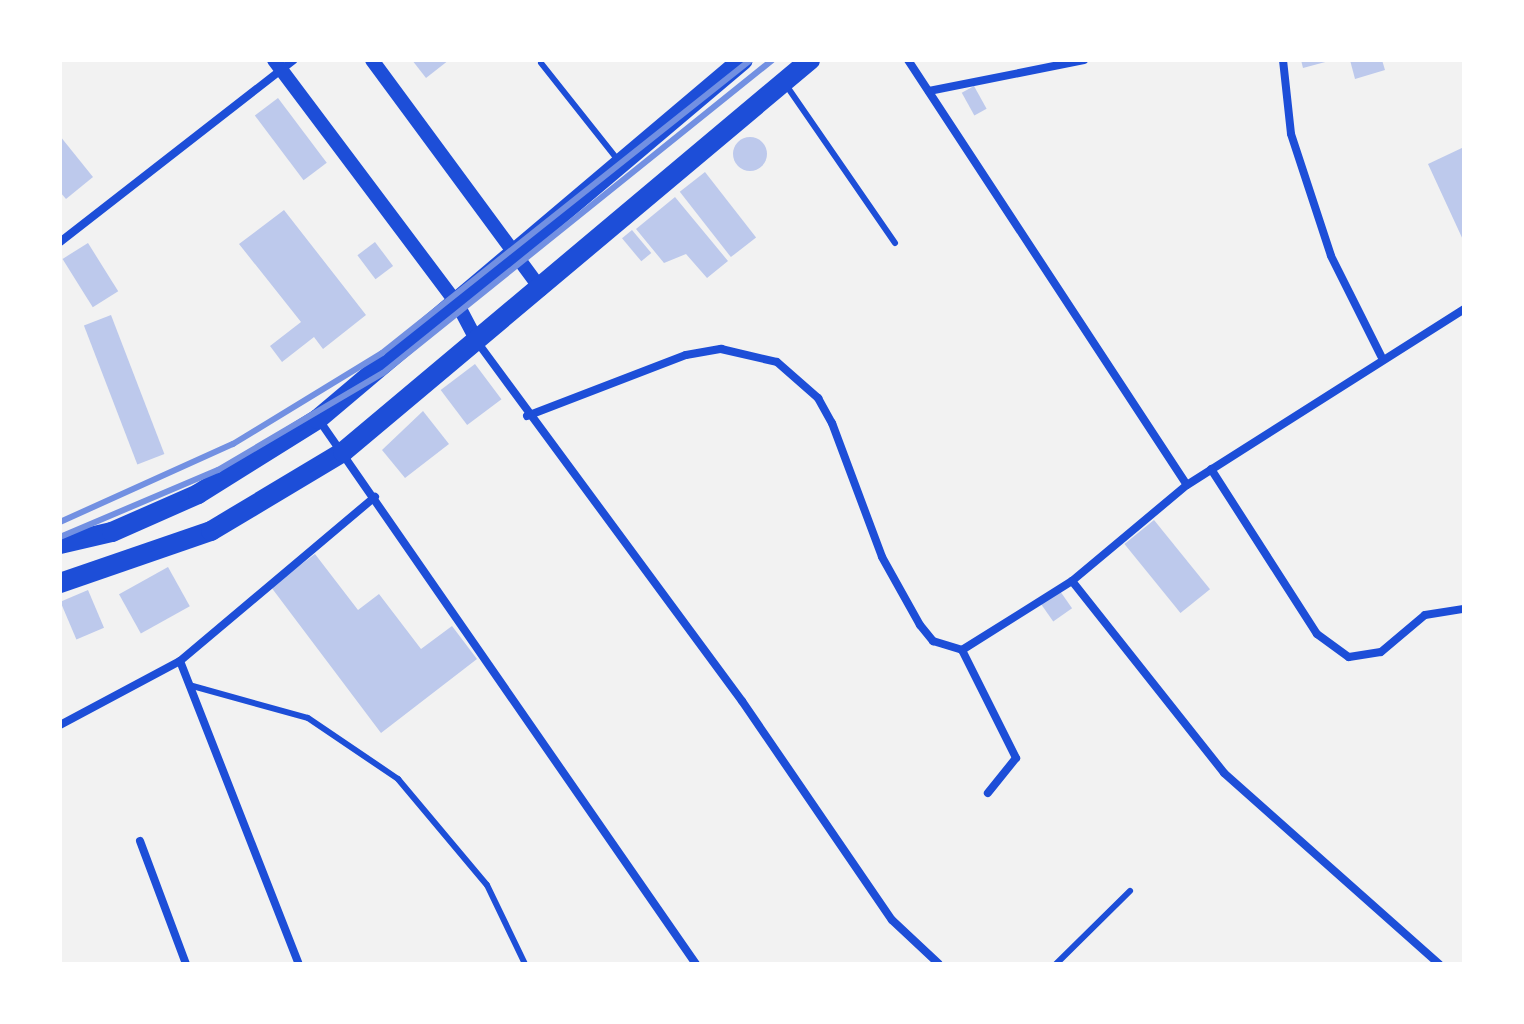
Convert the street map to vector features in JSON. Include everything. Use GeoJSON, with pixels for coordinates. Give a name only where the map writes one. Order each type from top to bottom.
{"type":"FeatureCollection","features":[{"type":"Feature","properties":{"kind":"main road"},"geometry":{"type":"LineString","coordinates":[[60,544],[112,532],[198,494],[318,419],[458,305],[514,252],[743,60]]}},
{"type":"Feature","properties":{"kind":"main road"},"geometry":{"type":"LineString","coordinates":[[60,583],[211,531],[343,452],[478,343],[810,60]]}},
{"type":"Feature","properties":{"kind":"street"},"geometry":{"type":"LineString","coordinates":[[372,60],[541,289]]}},
{"type":"Feature","properties":{"kind":"street"},"geometry":{"type":"LineString","coordinates":[[908,60],[1187,485]]}},
{"type":"Feature","properties":{"kind":"street"},"geometry":{"type":"LineString","coordinates":[[929,91],[1084,60]]}},
{"type":"Feature","properties":{"kind":"street"},"geometry":{"type":"LineString","coordinates":[[1283,60],[1291,134],[1331,256],[1381,356]]}},
{"type":"Feature","properties":{"kind":"street"},"geometry":{"type":"LineString","coordinates":[[60,242],[283,63],[458,305],[478,343],[527,416],[742,701],[892,920],[939,964]]}},
{"type":"Feature","properties":{"kind":"street"},"geometry":{"type":"LineString","coordinates":[[962,650],[1072,581],[1187,485],[1381,356],[1464,309]]}},
{"type":"Feature","properties":{"kind":"street"},"geometry":{"type":"LineString","coordinates":[[527,416],[686,355],[721,349],[777,362],[818,398],[832,423],[882,557],[920,625],[933,641],[962,650],[1016,758],[988,793]]}},
{"type":"Feature","properties":{"kind":"street"},"geometry":{"type":"LineString","coordinates":[[318,419],[696,964]]}},
{"type":"Feature","properties":{"kind":"street"},"geometry":{"type":"LineString","coordinates":[[1211,469],[1317,634],[1349,657],[1381,652],[1425,615],[1464,609]]}},
{"type":"Feature","properties":{"kind":"street"},"geometry":{"type":"LineString","coordinates":[[60,725],[180,661],[375,497]]}},
{"type":"Feature","properties":{"kind":"street"},"geometry":{"type":"LineString","coordinates":[[1072,581],[1224,773],[1439,964]]}},
{"type":"Feature","properties":{"kind":"street"},"geometry":{"type":"LineString","coordinates":[[180,661],[299,964]]}},
{"type":"Feature","properties":{"kind":"street"},"geometry":{"type":"LineString","coordinates":[[140,841],[186,964]]}},
{"type":"Feature","properties":{"kind":"lane"},"geometry":{"type":"LineString","coordinates":[[541,63],[620,163]]}},
{"type":"Feature","properties":{"kind":"lane"},"geometry":{"type":"LineString","coordinates":[[784,82],[895,243]]}},
{"type":"Feature","properties":{"kind":"lane"},"geometry":{"type":"LineString","coordinates":[[189,685],[308,718],[398,779],[487,885],[525,964]]}},
{"type":"Feature","properties":{"kind":"lane"},"geometry":{"type":"LineString","coordinates":[[1056,964],[1130,891]]}},
{"type":"Feature","properties":{"kind":"building"},"geometry":{"type":"Polygon","coordinates":[[[412,60],[449,60],[426,78],[412,60]]]}},
{"type":"Feature","properties":{"kind":"building"},"geometry":{"type":"Polygon","coordinates":[[[1301,60],[1329,60],[1329,61],[1303,68],[1301,60]]]}},
{"type":"Feature","properties":{"kind":"building"},"geometry":{"type":"Polygon","coordinates":[[[1350,60],[1382,60],[1385,70],[1355,79],[1350,60]]]}},
{"type":"Feature","properties":{"kind":"building"},"geometry":{"type":"Polygon","coordinates":[[[974,86],[987,109],[974,116],[962,93],[974,86]]]}},
{"type":"Feature","properties":{"kind":"building"},"geometry":{"type":"Polygon","coordinates":[[[278,98],[327,163],[304,180],[255,115],[278,98]]]}},
{"type":"Feature","properties":{"kind":"building"},"geometry":{"type":"Polygon","coordinates":[[[60,136],[93,177],[66,199],[60,192],[60,136]]]}},
{"type":"Feature","properties":{"kind":"building"},"geometry":{"type":"Polygon","coordinates":[[[750,137],[762,142],[767,154],[762,166],[750,171],[738,166],[733,154],[738,142],[750,137]]]}},
{"type":"Feature","properties":{"kind":"building"},"geometry":{"type":"Polygon","coordinates":[[[1464,147],[1464,242],[1428,164],[1464,147]]]}},
{"type":"Feature","properties":{"kind":"building"},"geometry":{"type":"Polygon","coordinates":[[[705,172],[756,237],[731,257],[680,192],[705,172]]]}},
{"type":"Feature","properties":{"kind":"building"},"geometry":{"type":"Polygon","coordinates":[[[675,197],[728,261],[707,278],[686,254],[664,263],[636,229],[675,197]]]}},
{"type":"Feature","properties":{"kind":"building"},"geometry":{"type":"Polygon","coordinates":[[[284,210],[366,315],[323,349],[314,337],[282,362],[270,346],[301,322],[239,244],[284,210]]]}},
{"type":"Feature","properties":{"kind":"building"},"geometry":{"type":"Polygon","coordinates":[[[632,230],[651,253],[641,261],[622,238],[632,230]]]}},
{"type":"Feature","properties":{"kind":"building"},"geometry":{"type":"Polygon","coordinates":[[[375,242],[393,266],[375,279],[357,255],[375,242]]]}},
{"type":"Feature","properties":{"kind":"building"},"geometry":{"type":"Polygon","coordinates":[[[88,243],[118,291],[93,307],[63,259],[88,243]]]}},
{"type":"Feature","properties":{"kind":"building"},"geometry":{"type":"Polygon","coordinates":[[[111,315],[164,454],[137,464],[84,325],[111,315]]]}},
{"type":"Feature","properties":{"kind":"building"},"geometry":{"type":"Polygon","coordinates":[[[475,364],[501,399],[467,425],[441,390],[475,364]]]}},
{"type":"Feature","properties":{"kind":"building"},"geometry":{"type":"Polygon","coordinates":[[[423,411],[449,444],[405,478],[382,450],[423,411]]]}},
{"type":"Feature","properties":{"kind":"building"},"geometry":{"type":"Polygon","coordinates":[[[1154,520],[1210,589],[1180,613],[1124,544],[1154,520]]]}},
{"type":"Feature","properties":{"kind":"building"},"geometry":{"type":"Polygon","coordinates":[[[315,554],[358,610],[379,594],[421,649],[452,626],[477,659],[381,733],[271,587],[315,554]]]}},
{"type":"Feature","properties":{"kind":"building"},"geometry":{"type":"Polygon","coordinates":[[[168,567],[190,606],[141,634],[119,594],[168,567]]]}},
{"type":"Feature","properties":{"kind":"building"},"geometry":{"type":"Polygon","coordinates":[[[88,590],[104,628],[76,639],[60,602],[88,590]]]}},
{"type":"Feature","properties":{"kind":"building"},"geometry":{"type":"Polygon","coordinates":[[[1060,591],[1072,608],[1053,621],[1041,604],[1060,591]]]}},
{"type":"Feature","properties":{"kind":"railway"},"geometry":{"type":"LineString","coordinates":[[60,522],[233,444],[382,353],[751,60]]}},
{"type":"Feature","properties":{"kind":"railway"},"geometry":{"type":"LineString","coordinates":[[60,537],[218,470],[383,373],[772,60]]}}]}
